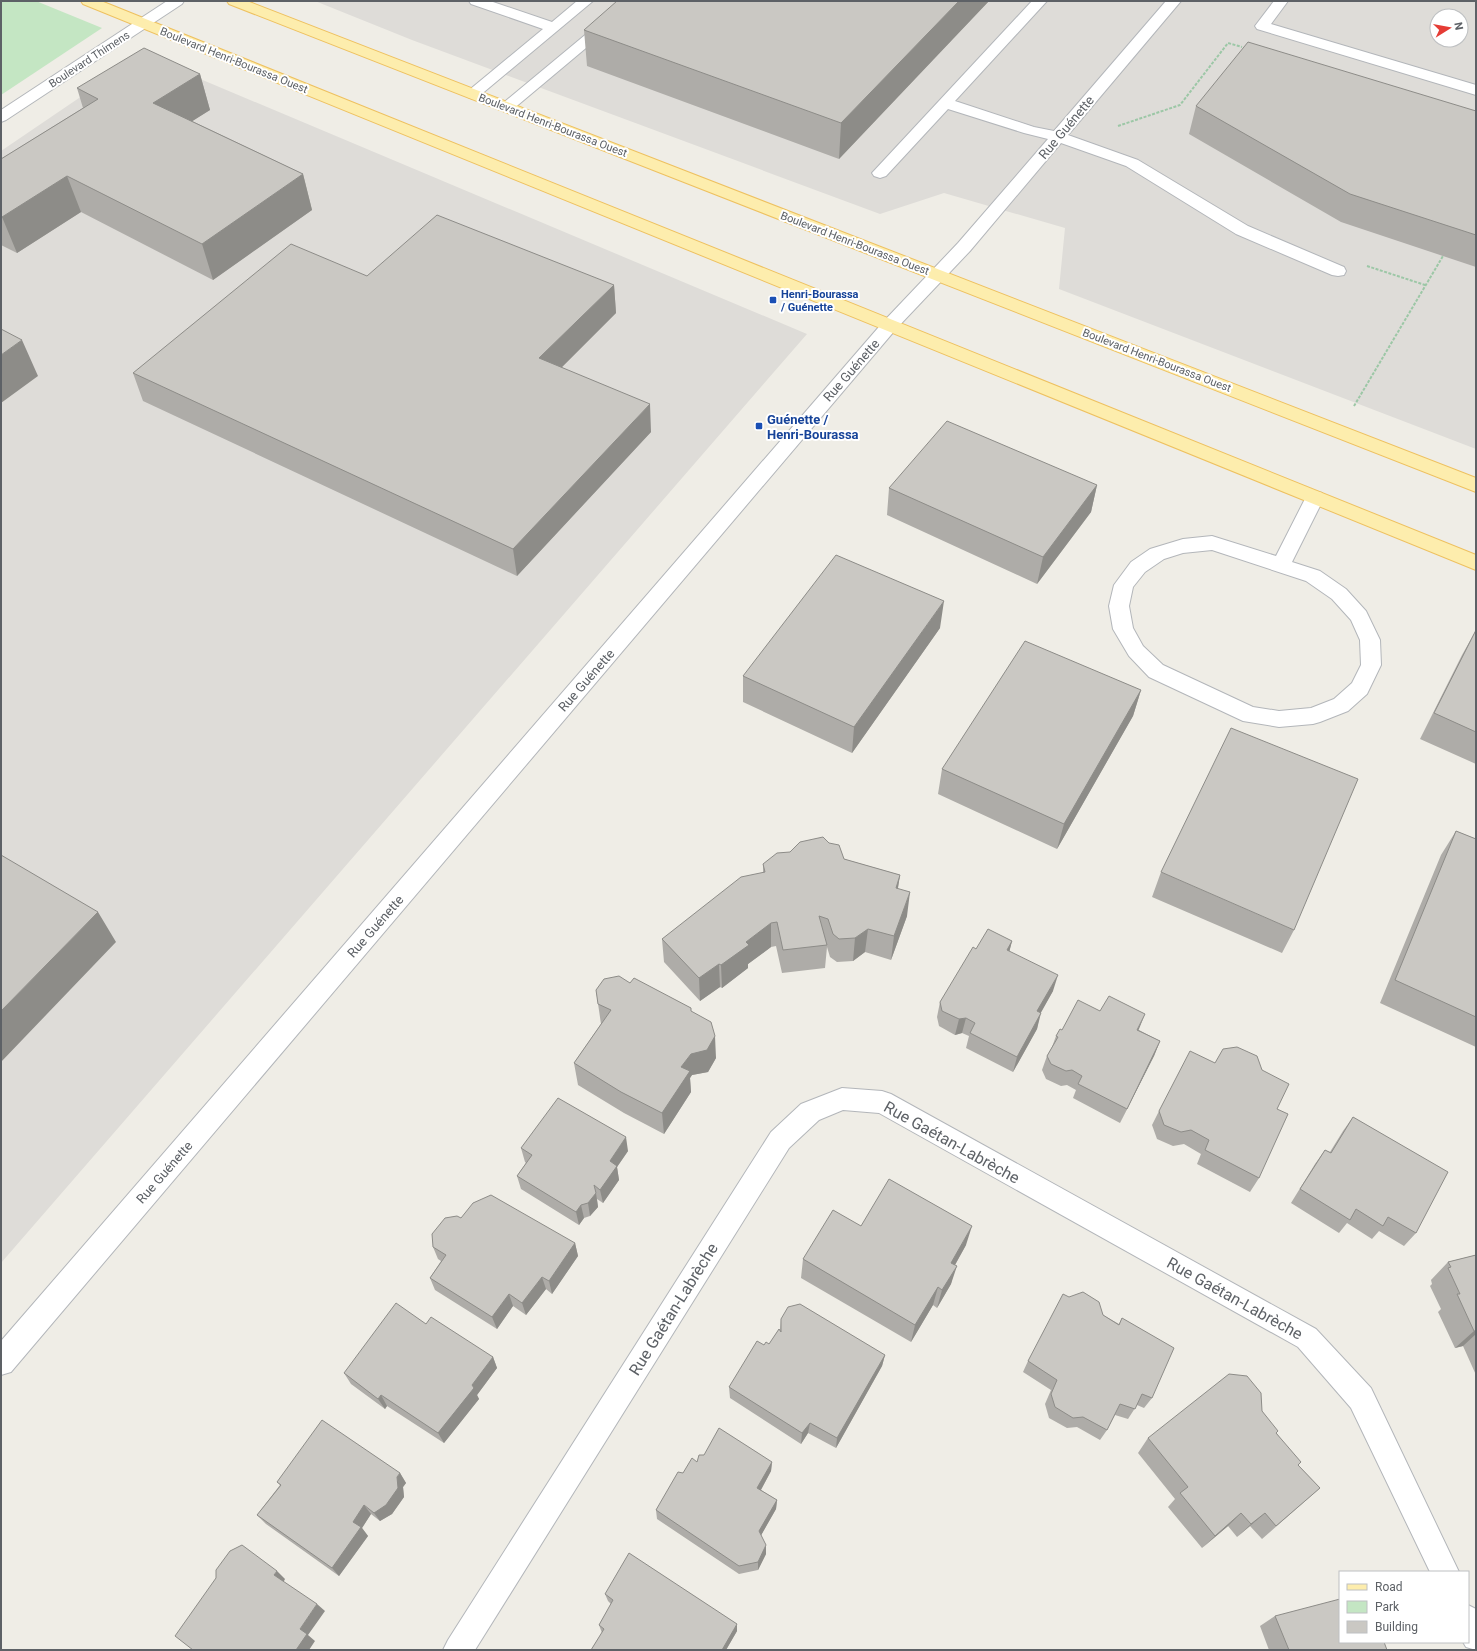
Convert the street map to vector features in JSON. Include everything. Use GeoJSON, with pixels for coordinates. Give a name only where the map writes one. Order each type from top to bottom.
{"type":"FeatureCollection","features":[{"type":"Feature","properties":{"kind":"main road","name":"Boulevard Henri-Bourassa Ouest"},"geometry":{"type":"LineString","coordinates":[[88,1],[890,325],[1476,564]]}},
{"type":"Feature","properties":{"kind":"main road","name":"Boulevard Henri-Bourassa Ouest"},"geometry":{"type":"LineString","coordinates":[[234,1],[1476,485]]}},
{"type":"Feature","properties":{"kind":"street","name":"Boulevard Thimens"},"geometry":{"type":"LineString","coordinates":[[1,117],[177,1]]}},
{"type":"Feature","properties":{"kind":"street"},"geometry":{"type":"LineString","coordinates":[[476,1],[553,27]]}},
{"type":"Feature","properties":{"kind":"street"},"geometry":{"type":"LineString","coordinates":[[473,94],[586,1]]}},
{"type":"Feature","properties":{"kind":"street"},"geometry":{"type":"LineString","coordinates":[[507,107],[635,1]]}},
{"type":"Feature","properties":{"kind":"street"},"geometry":{"type":"LineString","coordinates":[[880,173],[1040,1]]}},
{"type":"Feature","properties":{"kind":"street","name":"Rue Guénette"},"geometry":{"type":"LineString","coordinates":[[1,1362],[890,325],[964,247],[1174,1]]}},
{"type":"Feature","properties":{"kind":"street"},"geometry":{"type":"LineString","coordinates":[[1281,1],[1262,26],[1476,90]]}},
{"type":"Feature","properties":{"kind":"street"},"geometry":{"type":"LineString","coordinates":[[946,103],[1029,130],[1058,137],[1132,162],[1195,203],[1242,230],[1338,271]]}},
{"type":"Feature","properties":{"kind":"street"},"geometry":{"type":"LineString","coordinates":[[1281,565],[1314,498]]}},
{"type":"Feature","properties":{"kind":"street"},"geometry":{"type":"LineString","coordinates":[[1212,543],[1281,565],[1313,576],[1339,594],[1359,616],[1370,640],[1371,665],[1360,688],[1341,705],[1312,716],[1279,719],[1250,715],[1156,671],[1136,651],[1123,629],[1119,606],[1124,585],[1138,567],[1157,554],[1183,546],[1212,543]]}},
{"type":"Feature","properties":{"kind":"street","name":"Rue Gaétan-Labrèche"},"geometry":{"type":"LineString","coordinates":[[458,1650],[780,1140],[810,1112],[842,1099],[882,1102],[1307,1338],[1361,1398],[1445,1571]]}},
{"type":"Feature","properties":{"kind":"street"},"geometry":{"type":"LineString","coordinates":[[1469,1622],[1476,1637]]}},
{"type":"Feature","properties":{"kind":"path"},"geometry":{"type":"LineString","coordinates":[[1113,128],[1180,105],[1228,43],[1242,47]]}},
{"type":"Feature","properties":{"kind":"path"},"geometry":{"type":"LineString","coordinates":[[1354,407],[1443,256]]}},
{"type":"Feature","properties":{"kind":"shaded area"},"geometry":{"type":"Polygon","coordinates":[[[315,1],[1476,1],[1476,449],[1059,289],[1065,228],[944,193],[880,214],[412,40],[315,1]]]}},
{"type":"Feature","properties":{"kind":"shaded area"},"geometry":{"type":"Polygon","coordinates":[[[129,64],[186,73],[807,334],[1,1263],[1,151],[129,64]]]}},
{"type":"Feature","properties":{"kind":"green space"},"geometry":{"type":"Polygon","coordinates":[[[1,1],[36,1],[102,28],[1,95],[1,1]]]}},
{"type":"Feature","properties":{"kind":"building"},"geometry":{"type":"Polygon","coordinates":[[[617,1],[959,1],[841,123],[584,30],[617,1]]]}},
{"type":"Feature","properties":{"kind":"building"},"geometry":{"type":"Polygon","coordinates":[[[1248,42],[1476,111],[1476,235],[1350,194],[1196,106],[1248,42]]]}},
{"type":"Feature","properties":{"kind":"building"},"geometry":{"type":"Polygon","coordinates":[[[144,48],[200,74],[153,103],[303,174],[202,244],[67,176],[1,217],[1,159],[98,99],[77,88],[144,48]]]}},
{"type":"Feature","properties":{"kind":"building"},"geometry":{"type":"Polygon","coordinates":[[[437,215],[614,285],[539,358],[650,404],[513,549],[133,373],[291,244],[367,276],[437,215]]]}},
{"type":"Feature","properties":{"kind":"building"},"geometry":{"type":"Polygon","coordinates":[[[1,329],[22,340],[1,355],[1,329]]]}},
{"type":"Feature","properties":{"kind":"building"},"geometry":{"type":"Polygon","coordinates":[[[947,421],[1097,485],[1043,557],[889,488],[947,421]]]}},
{"type":"Feature","properties":{"kind":"building"},"geometry":{"type":"Polygon","coordinates":[[[836,555],[944,601],[854,727],[743,676],[836,555]]]}},
{"type":"Feature","properties":{"kind":"building"},"geometry":{"type":"Polygon","coordinates":[[[1476,630],[1476,732],[1434,713],[1476,630]]]}},
{"type":"Feature","properties":{"kind":"building"},"geometry":{"type":"Polygon","coordinates":[[[1025,641],[1141,690],[1064,824],[942,769],[1025,641]]]}},
{"type":"Feature","properties":{"kind":"building"},"geometry":{"type":"Polygon","coordinates":[[[1231,728],[1358,779],[1294,930],[1161,872],[1231,728]]]}},
{"type":"Feature","properties":{"kind":"building"},"geometry":{"type":"Polygon","coordinates":[[[1456,831],[1476,839],[1476,1017],[1395,980],[1456,831]]]}},
{"type":"Feature","properties":{"kind":"building"},"geometry":{"type":"Polygon","coordinates":[[[823,837],[829,843],[839,845],[844,859],[900,875],[896,888],[910,892],[894,936],[868,929],[855,938],[839,939],[833,934],[828,919],[819,916],[827,945],[783,950],[777,922],[771,923],[746,942],[749,945],[721,965],[719,964],[699,978],[662,939],[741,877],[765,872],[763,864],[777,853],[790,852],[800,842],[823,837]]]}},
{"type":"Feature","properties":{"kind":"building"},"geometry":{"type":"Polygon","coordinates":[[[1,855],[98,912],[1,1011],[1,855]]]}},
{"type":"Feature","properties":{"kind":"building"},"geometry":{"type":"Polygon","coordinates":[[[988,929],[1012,941],[1007,950],[1058,975],[1037,1011],[1041,1013],[1017,1057],[970,1033],[975,1023],[966,1018],[959,1019],[942,1011],[940,1002],[973,947],[976,949],[988,929]]]}},
{"type":"Feature","properties":{"kind":"building"},"geometry":{"type":"Polygon","coordinates":[[[619,976],[630,983],[634,978],[691,1008],[691,1011],[711,1022],[715,1036],[707,1050],[691,1054],[681,1067],[690,1071],[662,1113],[621,1092],[574,1063],[611,1010],[598,1004],[596,990],[604,979],[619,976]]]}},
{"type":"Feature","properties":{"kind":"building"},"geometry":{"type":"Polygon","coordinates":[[[1109,996],[1145,1014],[1137,1030],[1160,1041],[1127,1109],[1078,1084],[1082,1076],[1072,1070],[1066,1071],[1051,1064],[1047,1056],[1058,1037],[1056,1036],[1060,1029],[1062,1030],[1078,1000],[1100,1011],[1109,996]]]}},
{"type":"Feature","properties":{"kind":"building"},"geometry":{"type":"Polygon","coordinates":[[[1237,1047],[1257,1056],[1262,1070],[1289,1084],[1277,1109],[1288,1114],[1259,1178],[1205,1150],[1209,1140],[1191,1130],[1181,1132],[1164,1125],[1159,1111],[1190,1051],[1215,1063],[1223,1049],[1237,1047]]]}},
{"type":"Feature","properties":{"kind":"building"},"geometry":{"type":"Polygon","coordinates":[[[558,1098],[626,1137],[610,1161],[617,1166],[600,1190],[594,1185],[596,1193],[588,1203],[581,1205],[576,1212],[517,1176],[532,1155],[521,1148],[558,1098]]]}},
{"type":"Feature","properties":{"kind":"building"},"geometry":{"type":"Polygon","coordinates":[[[1353,1117],[1448,1172],[1416,1233],[1388,1217],[1383,1226],[1356,1209],[1350,1220],[1300,1189],[1325,1150],[1331,1153],[1353,1117]]]}},
{"type":"Feature","properties":{"kind":"building"},"geometry":{"type":"Polygon","coordinates":[[[889,1179],[972,1226],[951,1263],[957,1266],[942,1290],[938,1287],[915,1325],[803,1259],[833,1210],[861,1226],[889,1179]]]}},
{"type":"Feature","properties":{"kind":"building"},"geometry":{"type":"Polygon","coordinates":[[[491,1195],[575,1243],[549,1281],[542,1277],[522,1303],[509,1294],[492,1317],[430,1278],[446,1255],[433,1247],[432,1234],[445,1218],[457,1216],[461,1218],[473,1203],[491,1195]]]}},
{"type":"Feature","properties":{"kind":"building"},"geometry":{"type":"Polygon","coordinates":[[[1476,1255],[1476,1331],[1474,1331],[1457,1294],[1460,1294],[1448,1268],[1451,1267],[1448,1262],[1476,1255]]]}},
{"type":"Feature","properties":{"kind":"building"},"geometry":{"type":"Polygon","coordinates":[[[1083,1292],[1099,1302],[1103,1315],[1119,1325],[1122,1318],[1174,1348],[1152,1398],[1142,1394],[1135,1409],[1120,1404],[1107,1430],[1083,1417],[1073,1418],[1055,1407],[1051,1394],[1057,1380],[1028,1361],[1063,1294],[1069,1297],[1083,1292]]]}},
{"type":"Feature","properties":{"kind":"building"},"geometry":{"type":"Polygon","coordinates":[[[396,1303],[426,1324],[431,1317],[493,1357],[472,1385],[474,1388],[438,1433],[381,1395],[378,1399],[344,1373],[396,1303]]]}},
{"type":"Feature","properties":{"kind":"building"},"geometry":{"type":"Polygon","coordinates":[[[800,1304],[885,1355],[837,1438],[810,1423],[802,1433],[729,1387],[757,1341],[764,1345],[766,1342],[769,1344],[779,1329],[781,1332],[781,1319],[788,1307],[800,1304]]]}},
{"type":"Feature","properties":{"kind":"building"},"geometry":{"type":"Polygon","coordinates":[[[1229,1374],[1247,1376],[1261,1393],[1262,1411],[1278,1431],[1276,1433],[1301,1462],[1298,1465],[1320,1488],[1276,1526],[1265,1513],[1251,1524],[1241,1513],[1215,1536],[1180,1493],[1188,1487],[1148,1438],[1229,1374]]]}},
{"type":"Feature","properties":{"kind":"building"},"geometry":{"type":"Polygon","coordinates":[[[322,1420],[400,1473],[397,1477],[398,1488],[386,1505],[374,1513],[364,1505],[353,1522],[361,1527],[332,1568],[257,1515],[281,1485],[277,1482],[322,1420]]]}},
{"type":"Feature","properties":{"kind":"building"},"geometry":{"type":"Polygon","coordinates":[[[719,1428],[772,1462],[757,1488],[777,1500],[759,1531],[766,1545],[758,1562],[739,1566],[656,1510],[678,1472],[683,1473],[692,1458],[697,1462],[699,1455],[704,1455],[719,1428]]]}},
{"type":"Feature","properties":{"kind":"building"},"geometry":{"type":"Polygon","coordinates":[[[242,1545],[277,1571],[274,1575],[317,1604],[300,1629],[307,1634],[296,1650],[193,1650],[175,1636],[216,1578],[216,1570],[230,1551],[242,1545]]]}},
{"type":"Feature","properties":{"kind":"building"},"geometry":{"type":"Polygon","coordinates":[[[629,1553],[737,1624],[722,1650],[591,1650],[604,1629],[599,1625],[613,1600],[605,1594],[629,1553]]]}},
{"type":"Feature","properties":{"kind":"building"},"geometry":{"type":"Polygon","coordinates":[[[1339,1599],[1339,1643],[1384,1643],[1387,1650],[1289,1650],[1275,1616],[1339,1599]]]}},
{"type":"Feature","properties":{"kind":"place","name":"Henri-Bourassa / Guénette"},"geometry":{"type":"Point","coordinates":[773,300]}},
{"type":"Feature","properties":{"kind":"place","name":"Guénette / Henri-Bourassa"},"geometry":{"type":"Point","coordinates":[759,426]}}]}
